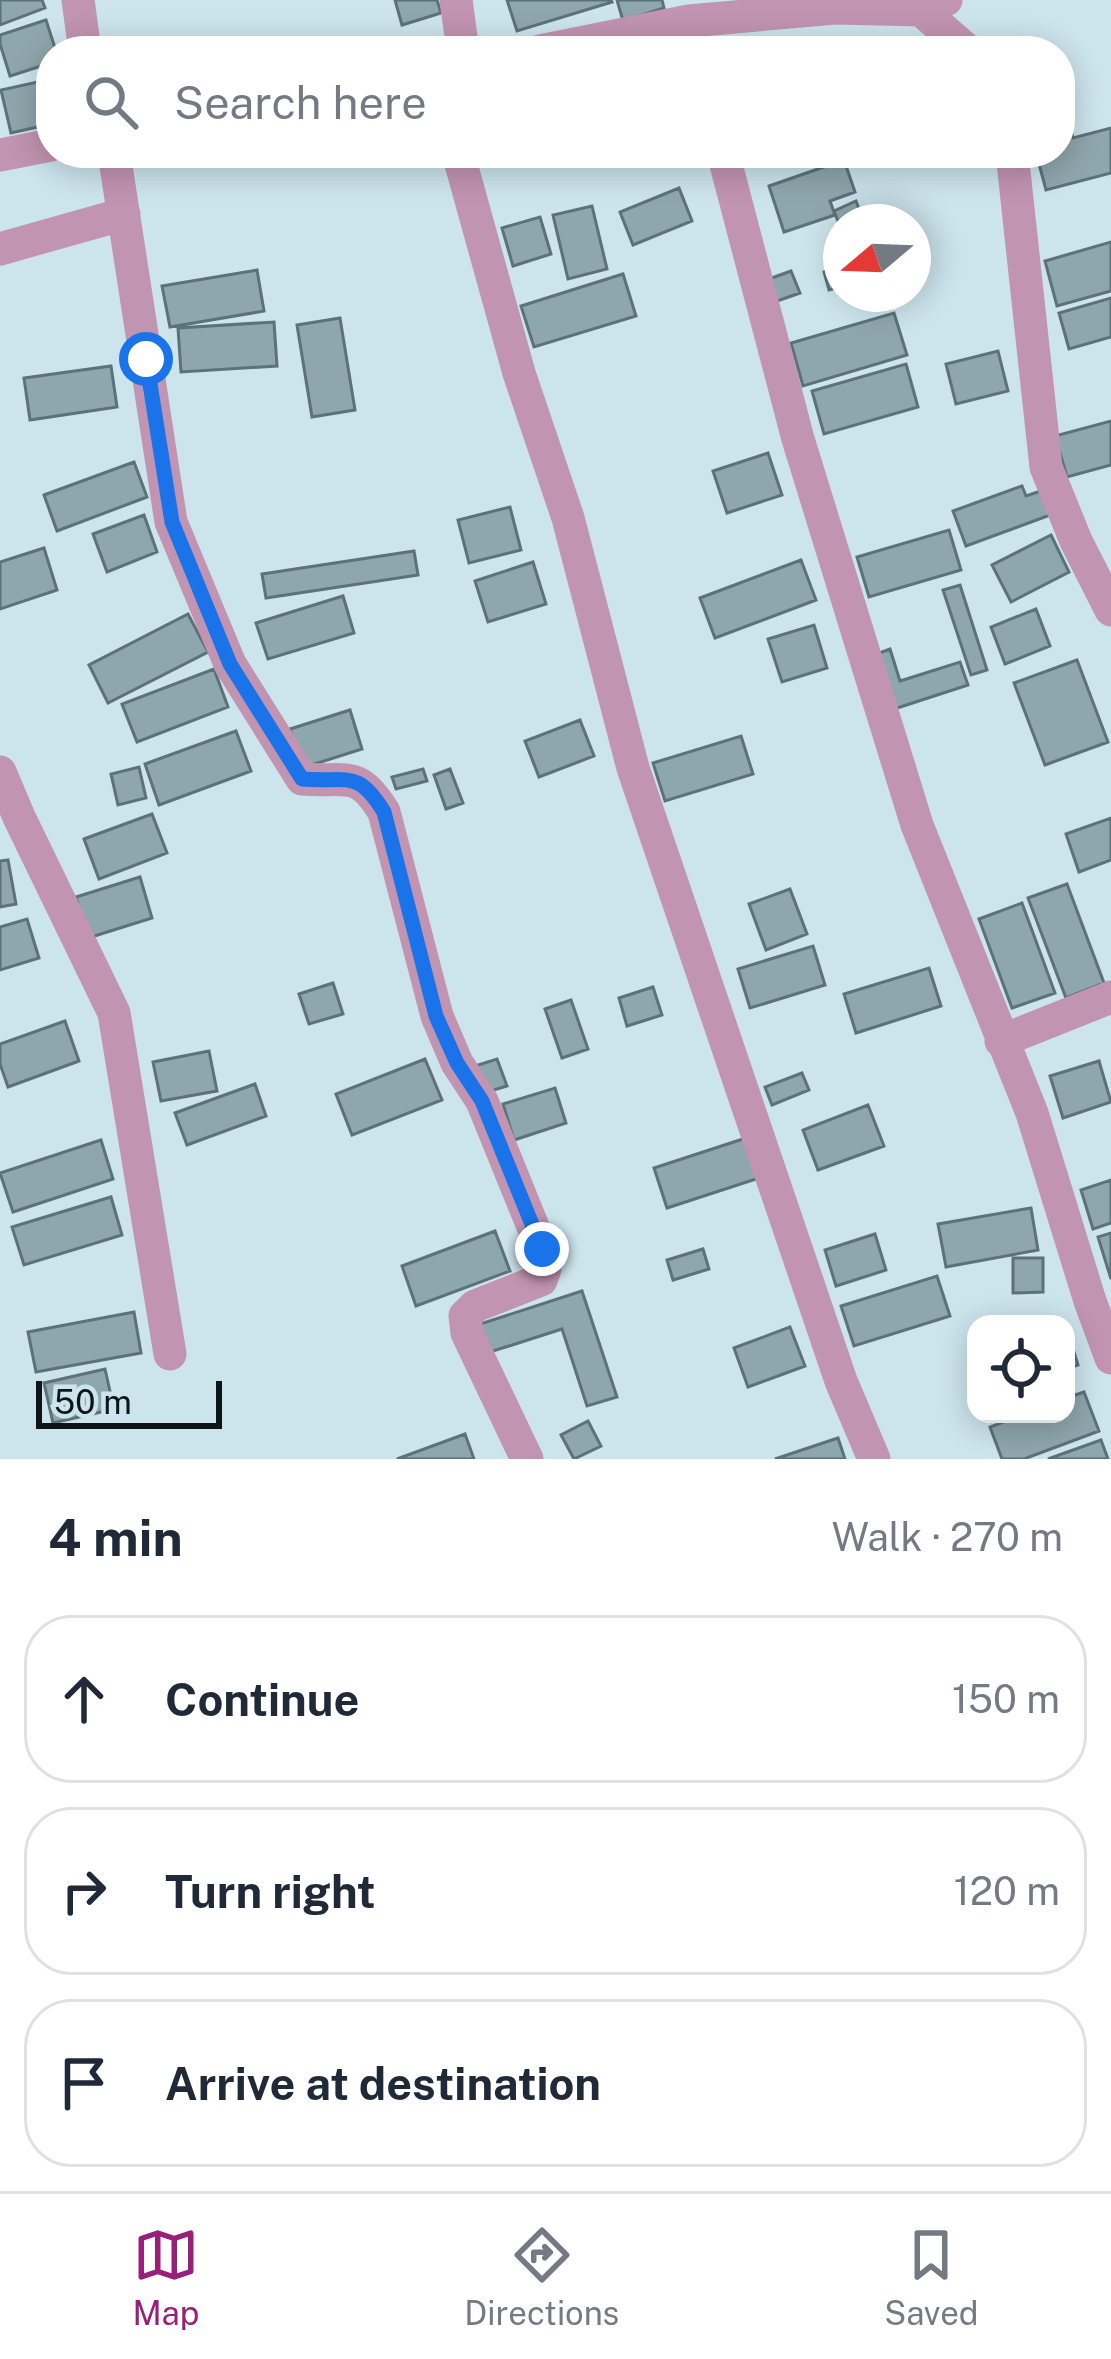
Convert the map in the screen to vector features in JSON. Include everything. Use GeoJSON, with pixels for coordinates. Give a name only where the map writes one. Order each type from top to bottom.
{"type":"FeatureCollection","features":[{"type":"Feature","properties":{"kind":"street"},"geometry":{"type":"LineString","coordinates":[[78,0],[83,36]]}},
{"type":"Feature","properties":{"kind":"street"},"geometry":{"type":"LineString","coordinates":[[456,0],[461,36]]}},
{"type":"Feature","properties":{"kind":"street"},"geometry":{"type":"LineString","coordinates":[[624,36],[835,4],[934,5],[957,36]]}},
{"type":"Feature","properties":{"kind":"street"},"geometry":{"type":"LineString","coordinates":[[0,155],[36,149]]}},
{"type":"Feature","properties":{"kind":"street"},"geometry":{"type":"LineString","coordinates":[[116,168],[172,522],[230,664],[290,763],[302,779],[351,779],[369,788],[384,812],[436,1016],[457,1063],[482,1101],[542,1249],[541,1280],[475,1306],[465,1316],[467,1334],[526,1459]]}},
{"type":"Feature","properties":{"kind":"street"},"geometry":{"type":"LineString","coordinates":[[462,168],[519,373],[568,518],[633,768],[841,1381],[874,1459]]}},
{"type":"Feature","properties":{"kind":"street"},"geometry":{"type":"LineString","coordinates":[[727,168],[798,439],[917,824],[1032,1113],[1111,1358]]}},
{"type":"Feature","properties":{"kind":"street"},"geometry":{"type":"LineString","coordinates":[[1014,168],[1046,467],[1076,542],[1111,610]]}},
{"type":"Feature","properties":{"kind":"street"},"geometry":{"type":"LineString","coordinates":[[0,249],[124,214]]}},
{"type":"Feature","properties":{"kind":"street"},"geometry":{"type":"LineString","coordinates":[[0,772],[114,1013],[170,1354]]}},
{"type":"Feature","properties":{"kind":"street"},"geometry":{"type":"LineString","coordinates":[[1001,1041],[1111,997]]}},
{"type":"Feature","properties":{"kind":"building"},"geometry":{"type":"Polygon","coordinates":[[[0,0],[42,0],[45,8],[0,25],[0,0]]]}},
{"type":"Feature","properties":{"kind":"building"},"geometry":{"type":"Polygon","coordinates":[[[395,0],[437,0],[441,13],[402,25],[395,0]]]}},
{"type":"Feature","properties":{"kind":"building"},"geometry":{"type":"Polygon","coordinates":[[[507,0],[611,0],[612,2],[517,31],[507,0]]]}},
{"type":"Feature","properties":{"kind":"building"},"geometry":{"type":"Polygon","coordinates":[[[617,0],[662,0],[664,8],[623,21],[617,0]]]}},
{"type":"Feature","properties":{"kind":"building"},"geometry":{"type":"Polygon","coordinates":[[[46,20],[51,36],[36,36],[36,68],[10,76],[0,35],[46,20]]]}},
{"type":"Feature","properties":{"kind":"building"},"geometry":{"type":"Polygon","coordinates":[[[36,82],[36,127],[11,133],[1,90],[36,82]]]}},
{"type":"Feature","properties":{"kind":"building"},"geometry":{"type":"Polygon","coordinates":[[[1111,128],[1111,173],[1046,190],[1040,168],[1075,168],[1075,137],[1111,128]]]}},
{"type":"Feature","properties":{"kind":"building"},"geometry":{"type":"Polygon","coordinates":[[[821,168],[847,168],[855,192],[823,204],[823,219],[784,232],[769,186],[821,168]]]}},
{"type":"Feature","properties":{"kind":"building"},"geometry":{"type":"Polygon","coordinates":[[[679,188],[692,221],[633,245],[620,212],[679,188]]]}},
{"type":"Feature","properties":{"kind":"building"},"geometry":{"type":"Polygon","coordinates":[[[592,206],[607,269],[568,279],[553,215],[592,206]]]}},
{"type":"Feature","properties":{"kind":"building"},"geometry":{"type":"Polygon","coordinates":[[[540,217],[551,254],[513,266],[502,228],[540,217]]]}},
{"type":"Feature","properties":{"kind":"building"},"geometry":{"type":"Polygon","coordinates":[[[1111,242],[1111,291],[1057,306],[1045,261],[1111,242]]]}},
{"type":"Feature","properties":{"kind":"building"},"geometry":{"type":"Polygon","coordinates":[[[257,270],[264,311],[170,327],[162,286],[257,270]]]}},
{"type":"Feature","properties":{"kind":"building"},"geometry":{"type":"Polygon","coordinates":[[[791,271],[800,293],[777,301],[769,279],[791,271]]]}},
{"type":"Feature","properties":{"kind":"building"},"geometry":{"type":"Polygon","coordinates":[[[623,274],[636,316],[534,347],[521,306],[623,274]]]}},
{"type":"Feature","properties":{"kind":"building"},"geometry":{"type":"Polygon","coordinates":[[[1111,298],[1111,337],[1069,349],[1059,313],[1111,298]]]}},
{"type":"Feature","properties":{"kind":"building"},"geometry":{"type":"Polygon","coordinates":[[[894,313],[907,355],[803,386],[791,343],[894,313]]]}},
{"type":"Feature","properties":{"kind":"building"},"geometry":{"type":"Polygon","coordinates":[[[340,318],[355,410],[312,417],[297,325],[340,318]]]}},
{"type":"Feature","properties":{"kind":"building"},"geometry":{"type":"Polygon","coordinates":[[[274,322],[277,366],[181,372],[178,328],[274,322]]]}},
{"type":"Feature","properties":{"kind":"building"},"geometry":{"type":"Polygon","coordinates":[[[998,351],[1008,391],[956,404],[946,364],[998,351]]]}},
{"type":"Feature","properties":{"kind":"building"},"geometry":{"type":"Polygon","coordinates":[[[906,364],[918,407],[824,434],[812,391],[906,364]]]}},
{"type":"Feature","properties":{"kind":"building"},"geometry":{"type":"Polygon","coordinates":[[[111,366],[117,407],[30,420],[24,378],[111,366]]]}},
{"type":"Feature","properties":{"kind":"building"},"geometry":{"type":"Polygon","coordinates":[[[1111,421],[1111,465],[1067,477],[1055,436],[1111,421]]]}},
{"type":"Feature","properties":{"kind":"building"},"geometry":{"type":"Polygon","coordinates":[[[768,453],[782,495],[727,513],[713,471],[768,453]]]}},
{"type":"Feature","properties":{"kind":"building"},"geometry":{"type":"Polygon","coordinates":[[[134,462],[147,497],[57,531],[44,495],[134,462]]]}},
{"type":"Feature","properties":{"kind":"building"},"geometry":{"type":"Polygon","coordinates":[[[1022,486],[1026,496],[1041,491],[1050,515],[966,546],[953,511],[1022,486]]]}},
{"type":"Feature","properties":{"kind":"building"},"geometry":{"type":"Polygon","coordinates":[[[510,507],[521,550],[469,563],[458,520],[510,507]]]}},
{"type":"Feature","properties":{"kind":"building"},"geometry":{"type":"Polygon","coordinates":[[[144,515],[157,552],[107,572],[93,534],[144,515]]]}},
{"type":"Feature","properties":{"kind":"building"},"geometry":{"type":"Polygon","coordinates":[[[949,530],[961,570],[869,597],[857,557],[949,530]]]}},
{"type":"Feature","properties":{"kind":"building"},"geometry":{"type":"Polygon","coordinates":[[[1051,535],[1069,572],[1011,602],[992,565],[1051,535]]]}},
{"type":"Feature","properties":{"kind":"building"},"geometry":{"type":"Polygon","coordinates":[[[44,548],[57,590],[0,609],[0,562],[44,548]]]}},
{"type":"Feature","properties":{"kind":"building"},"geometry":{"type":"Polygon","coordinates":[[[414,551],[418,575],[266,598],[262,574],[414,551]]]}},
{"type":"Feature","properties":{"kind":"building"},"geometry":{"type":"Polygon","coordinates":[[[801,560],[816,600],[715,638],[700,598],[801,560]]]}},
{"type":"Feature","properties":{"kind":"building"},"geometry":{"type":"Polygon","coordinates":[[[533,562],[546,604],[488,622],[475,581],[533,562]]]}},
{"type":"Feature","properties":{"kind":"building"},"geometry":{"type":"Polygon","coordinates":[[[960,585],[987,670],[971,675],[943,590],[960,585]]]}},
{"type":"Feature","properties":{"kind":"building"},"geometry":{"type":"Polygon","coordinates":[[[343,596],[354,633],[268,659],[256,623],[343,596]]]}},
{"type":"Feature","properties":{"kind":"building"},"geometry":{"type":"Polygon","coordinates":[[[1036,609],[1050,646],[1005,664],[991,627],[1036,609]]]}},
{"type":"Feature","properties":{"kind":"building"},"geometry":{"type":"Polygon","coordinates":[[[188,614],[208,652],[108,703],[89,665],[188,614]]]}},
{"type":"Feature","properties":{"kind":"building"},"geometry":{"type":"Polygon","coordinates":[[[814,625],[827,668],[782,682],[768,639],[814,625]]]}},
{"type":"Feature","properties":{"kind":"building"},"geometry":{"type":"Polygon","coordinates":[[[890,649],[900,681],[960,662],[968,685],[891,710],[874,655],[890,649]]]}},
{"type":"Feature","properties":{"kind":"building"},"geometry":{"type":"Polygon","coordinates":[[[1077,660],[1108,742],[1045,765],[1014,683],[1077,660]]]}},
{"type":"Feature","properties":{"kind":"building"},"geometry":{"type":"Polygon","coordinates":[[[214,669],[228,707],[137,742],[122,704],[214,669]]]}},
{"type":"Feature","properties":{"kind":"building"},"geometry":{"type":"Polygon","coordinates":[[[350,710],[362,749],[302,768],[290,729],[350,710]]]}},
{"type":"Feature","properties":{"kind":"building"},"geometry":{"type":"Polygon","coordinates":[[[580,720],[594,756],[539,777],[525,741],[580,720]]]}},
{"type":"Feature","properties":{"kind":"building"},"geometry":{"type":"Polygon","coordinates":[[[236,731],[251,771],[159,805],[145,764],[236,731]]]}},
{"type":"Feature","properties":{"kind":"building"},"geometry":{"type":"Polygon","coordinates":[[[741,736],[753,774],[665,801],[653,763],[741,736]]]}},
{"type":"Feature","properties":{"kind":"building"},"geometry":{"type":"Polygon","coordinates":[[[139,767],[146,798],[118,805],[111,774],[139,767]]]}},
{"type":"Feature","properties":{"kind":"building"},"geometry":{"type":"Polygon","coordinates":[[[423,769],[427,781],[396,789],[392,777],[423,769]]]}},
{"type":"Feature","properties":{"kind":"building"},"geometry":{"type":"Polygon","coordinates":[[[450,769],[463,803],[446,809],[434,775],[450,769]]]}},
{"type":"Feature","properties":{"kind":"building"},"geometry":{"type":"Polygon","coordinates":[[[152,814],[167,853],[99,879],[84,839],[152,814]]]}},
{"type":"Feature","properties":{"kind":"building"},"geometry":{"type":"Polygon","coordinates":[[[1111,818],[1111,860],[1079,872],[1066,834],[1111,818]]]}},
{"type":"Feature","properties":{"kind":"building"},"geometry":{"type":"Polygon","coordinates":[[[8,860],[16,904],[0,907],[0,861],[8,860]]]}},
{"type":"Feature","properties":{"kind":"building"},"geometry":{"type":"Polygon","coordinates":[[[140,877],[152,918],[88,938],[76,897],[140,877]]]}},
{"type":"Feature","properties":{"kind":"building"},"geometry":{"type":"Polygon","coordinates":[[[1067,884],[1104,983],[1066,998],[1028,898],[1067,884]]]}},
{"type":"Feature","properties":{"kind":"building"},"geometry":{"type":"Polygon","coordinates":[[[790,889],[807,934],[766,950],[749,904],[790,889]]]}},
{"type":"Feature","properties":{"kind":"building"},"geometry":{"type":"Polygon","coordinates":[[[1022,903],[1055,993],[1012,1008],[979,919],[1022,903]]]}},
{"type":"Feature","properties":{"kind":"building"},"geometry":{"type":"Polygon","coordinates":[[[27,919],[39,958],[0,970],[0,927],[27,919]]]}},
{"type":"Feature","properties":{"kind":"building"},"geometry":{"type":"Polygon","coordinates":[[[813,946],[825,985],[750,1008],[738,969],[813,946]]]}},
{"type":"Feature","properties":{"kind":"building"},"geometry":{"type":"Polygon","coordinates":[[[929,968],[941,1006],[856,1033],[844,994],[929,968]]]}},
{"type":"Feature","properties":{"kind":"building"},"geometry":{"type":"Polygon","coordinates":[[[333,983],[343,1014],[309,1024],[299,994],[333,983]]]}},
{"type":"Feature","properties":{"kind":"building"},"geometry":{"type":"Polygon","coordinates":[[[653,987],[662,1015],[627,1026],[619,998],[653,987]]]}},
{"type":"Feature","properties":{"kind":"building"},"geometry":{"type":"Polygon","coordinates":[[[571,1000],[588,1049],[562,1058],[545,1009],[571,1000]]]}},
{"type":"Feature","properties":{"kind":"building"},"geometry":{"type":"Polygon","coordinates":[[[65,1021],[79,1061],[8,1087],[0,1064],[0,1044],[65,1021]]]}},
{"type":"Feature","properties":{"kind":"building"},"geometry":{"type":"Polygon","coordinates":[[[209,1051],[217,1091],[161,1101],[153,1062],[209,1051]]]}},
{"type":"Feature","properties":{"kind":"building"},"geometry":{"type":"Polygon","coordinates":[[[425,1059],[442,1100],[352,1135],[336,1094],[425,1059]]]}},
{"type":"Feature","properties":{"kind":"building"},"geometry":{"type":"Polygon","coordinates":[[[497,1059],[507,1086],[484,1093],[475,1066],[497,1059]]]}},
{"type":"Feature","properties":{"kind":"building"},"geometry":{"type":"Polygon","coordinates":[[[1099,1061],[1111,1102],[1063,1118],[1050,1076],[1099,1061]]]}},
{"type":"Feature","properties":{"kind":"building"},"geometry":{"type":"Polygon","coordinates":[[[802,1073],[809,1090],[772,1105],[765,1087],[802,1073]]]}},
{"type":"Feature","properties":{"kind":"building"},"geometry":{"type":"Polygon","coordinates":[[[255,1084],[266,1116],[187,1145],[175,1113],[255,1084]]]}},
{"type":"Feature","properties":{"kind":"building"},"geometry":{"type":"Polygon","coordinates":[[[555,1088],[566,1123],[514,1140],[503,1104],[555,1088]]]}},
{"type":"Feature","properties":{"kind":"building"},"geometry":{"type":"Polygon","coordinates":[[[868,1105],[884,1146],[818,1170],[803,1130],[868,1105]]]}},
{"type":"Feature","properties":{"kind":"building"},"geometry":{"type":"Polygon","coordinates":[[[746,1138],[759,1178],[667,1208],[654,1168],[746,1138]]]}},
{"type":"Feature","properties":{"kind":"building"},"geometry":{"type":"Polygon","coordinates":[[[101,1140],[113,1179],[13,1212],[0,1173],[101,1140]]]}},
{"type":"Feature","properties":{"kind":"building"},"geometry":{"type":"Polygon","coordinates":[[[1111,1180],[1111,1223],[1093,1229],[1081,1190],[1111,1180]]]}},
{"type":"Feature","properties":{"kind":"building"},"geometry":{"type":"Polygon","coordinates":[[[111,1197],[122,1235],[24,1265],[12,1227],[111,1197]]]}},
{"type":"Feature","properties":{"kind":"building"},"geometry":{"type":"Polygon","coordinates":[[[1031,1208],[1038,1250],[946,1267],[938,1224],[1031,1208]]]}},
{"type":"Feature","properties":{"kind":"building"},"geometry":{"type":"Polygon","coordinates":[[[495,1231],[510,1271],[416,1306],[402,1266],[495,1231]]]}},
{"type":"Feature","properties":{"kind":"building"},"geometry":{"type":"Polygon","coordinates":[[[1111,1233],[1111,1279],[1098,1237],[1111,1233]]]}},
{"type":"Feature","properties":{"kind":"building"},"geometry":{"type":"Polygon","coordinates":[[[875,1234],[886,1270],[836,1286],[825,1250],[875,1234]]]}},
{"type":"Feature","properties":{"kind":"building"},"geometry":{"type":"Polygon","coordinates":[[[703,1249],[709,1269],[673,1280],[667,1260],[703,1249]]]}},
{"type":"Feature","properties":{"kind":"building"},"geometry":{"type":"Polygon","coordinates":[[[1013,1258],[1043,1258],[1043,1292],[1013,1293],[1013,1258]]]}},
{"type":"Feature","properties":{"kind":"building"},"geometry":{"type":"Polygon","coordinates":[[[937,1276],[950,1316],[854,1346],[841,1306],[937,1276]]]}},
{"type":"Feature","properties":{"kind":"building"},"geometry":{"type":"Polygon","coordinates":[[[582,1291],[617,1397],[587,1406],[562,1329],[484,1354],[474,1326],[582,1291]]]}},
{"type":"Feature","properties":{"kind":"building"},"geometry":{"type":"Polygon","coordinates":[[[134,1312],[141,1353],[36,1372],[28,1332],[134,1312]]]}},
{"type":"Feature","properties":{"kind":"building"},"geometry":{"type":"Polygon","coordinates":[[[790,1327],[805,1366],[748,1387],[734,1348],[790,1327]]]}},
{"type":"Feature","properties":{"kind":"building"},"geometry":{"type":"Polygon","coordinates":[[[105,1369],[114,1409],[53,1423],[44,1383],[105,1369]]]}},
{"type":"Feature","properties":{"kind":"building"},"geometry":{"type":"Polygon","coordinates":[[[1084,1392],[1099,1431],[1024,1459],[1002,1459],[990,1427],[1075,1423],[1075,1395],[1084,1392]]]}},
{"type":"Feature","properties":{"kind":"building"},"geometry":{"type":"Polygon","coordinates":[[[588,1421],[601,1446],[574,1459],[561,1435],[588,1421]]]}},
{"type":"Feature","properties":{"kind":"building"},"geometry":{"type":"Polygon","coordinates":[[[465,1434],[474,1459],[397,1459],[465,1434]]]}},
{"type":"Feature","properties":{"kind":"building"},"geometry":{"type":"Polygon","coordinates":[[[838,1438],[845,1459],[775,1459],[838,1438]]]}},
{"type":"Feature","properties":{"kind":"building"},"geometry":{"type":"Polygon","coordinates":[[[1101,1440],[1108,1459],[1048,1459],[1101,1440]]]}},
{"type":"Feature","properties":{"kind":"route"},"geometry":{"type":"LineString","coordinates":[[146,359],[172,522],[230,664],[302,779],[351,779],[369,788],[384,812],[436,1016],[457,1063],[482,1101],[542,1249]]}}]}
